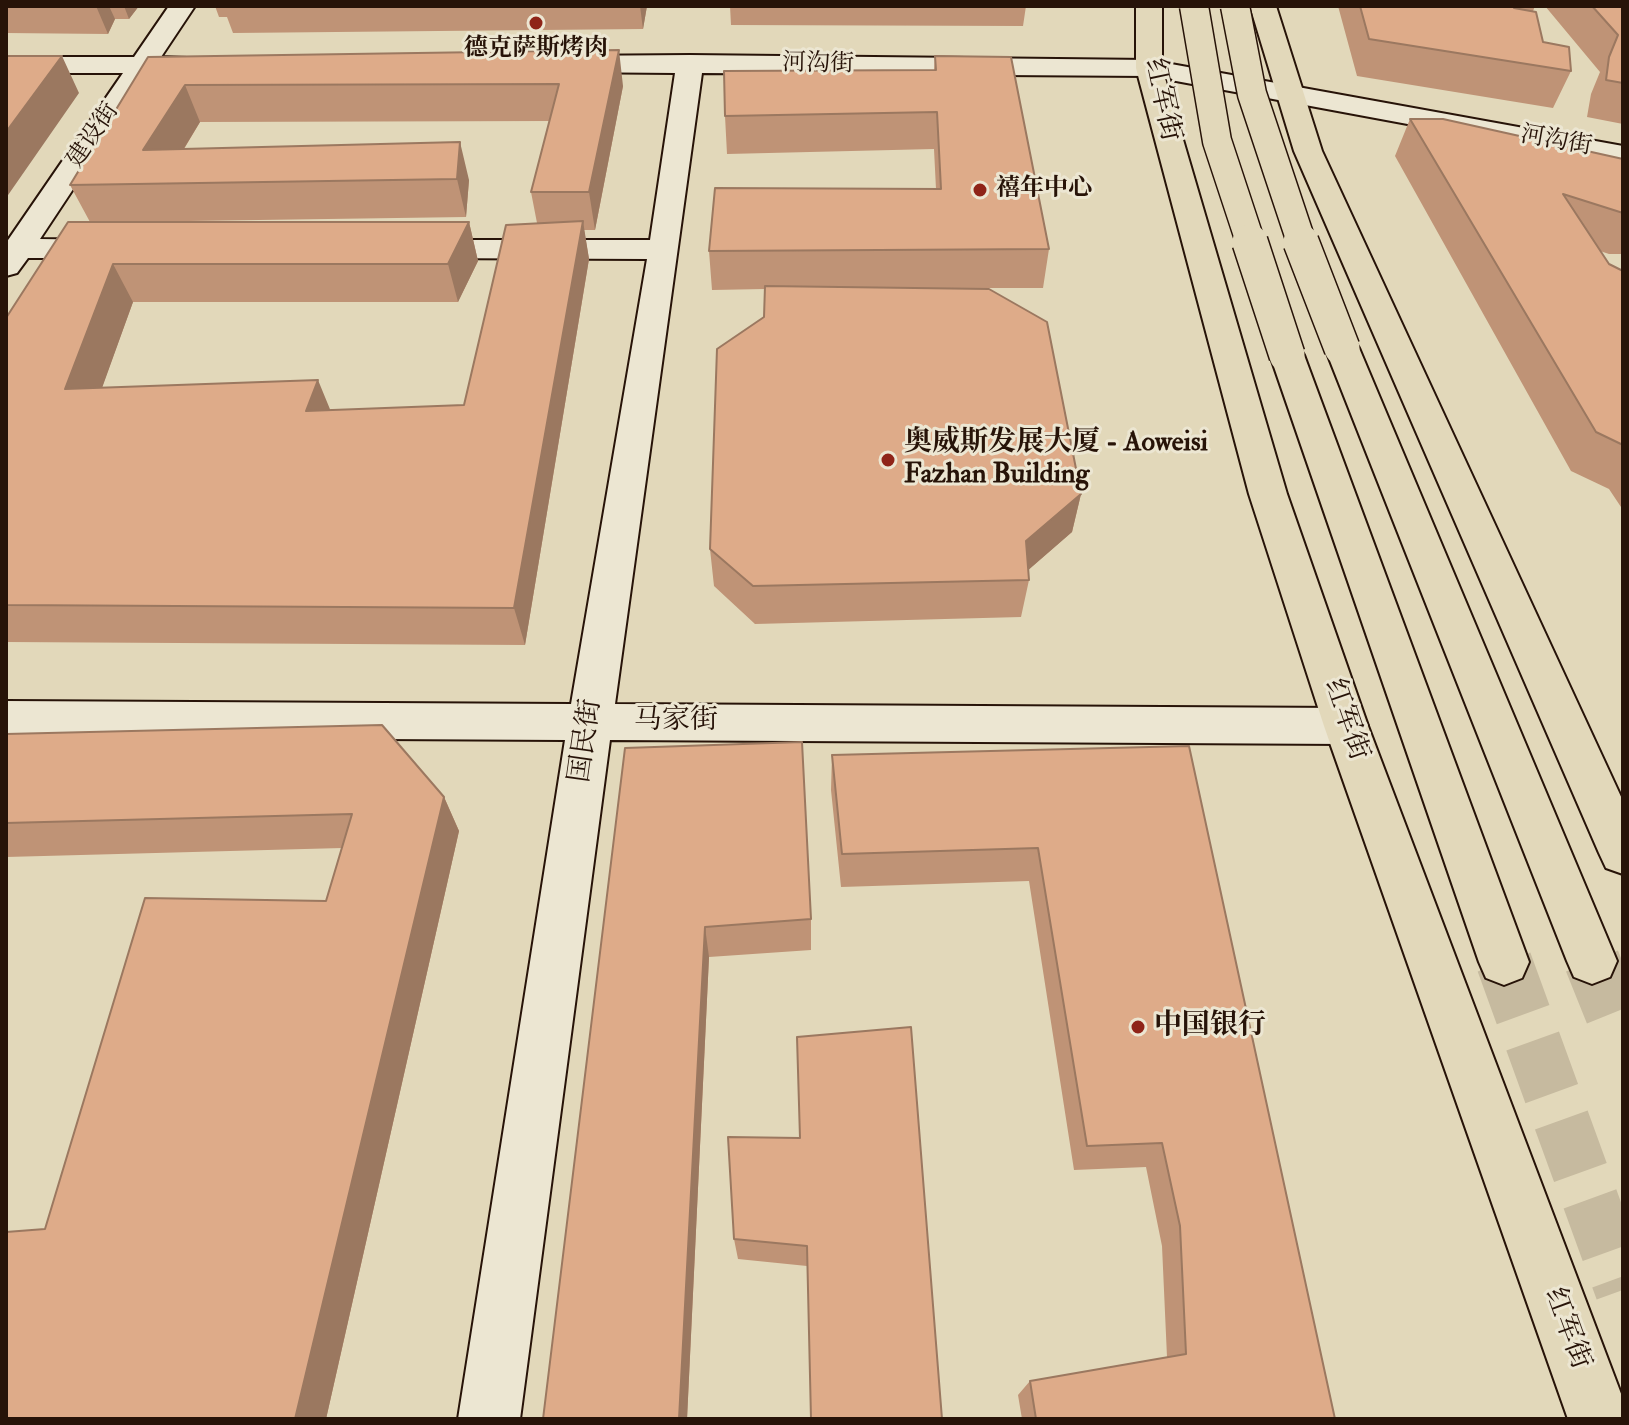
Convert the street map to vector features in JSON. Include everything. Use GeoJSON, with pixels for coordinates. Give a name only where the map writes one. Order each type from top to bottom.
{"type":"FeatureCollection","features":[{"type":"Feature","properties":{"kind":"main road","name":"红军街"},"geometry":{"type":"LineString","coordinates":[[1149,6],[1149,68],[1268,494],[1346,726],[1599,1419]]}},
{"type":"Feature","properties":{"kind":"main road","name":"红军街"},"geometry":{"type":"LineString","coordinates":[[1194,6],[1220,154],[1287,355],[1504,962]]}},
{"type":"Feature","properties":{"kind":"main road"},"geometry":{"type":"LineString","coordinates":[[1235,6],[1244,65],[1261,131],[1342,348],[1592,961]]}},
{"type":"Feature","properties":{"kind":"main road"},"geometry":{"type":"LineString","coordinates":[[1263,6],[1308,151],[1623,853]]}},
{"type":"Feature","properties":{"kind":"main road"},"geometry":{"type":"LineString","coordinates":[[1268,494],[1312,425]]}},
{"type":"Feature","properties":{"kind":"street","name":"建设街"},"geometry":{"type":"LineString","coordinates":[[12,257],[182,6]]}},
{"type":"Feature","properties":{"kind":"street","name":"国民街"},"geometry":{"type":"LineString","coordinates":[[489,1419],[690,63]]}},
{"type":"Feature","properties":{"kind":"street"},"geometry":{"type":"LineString","coordinates":[[6,65],[236,64]]}},
{"type":"Feature","properties":{"kind":"street","name":"河沟街"},"geometry":{"type":"LineString","coordinates":[[533,64],[1149,68],[1623,155]]}},
{"type":"Feature","properties":{"kind":"street"},"geometry":{"type":"LineString","coordinates":[[12,257],[144,249]]}},
{"type":"Feature","properties":{"kind":"street"},"geometry":{"type":"LineString","coordinates":[[381,249],[664,250]]}},
{"type":"Feature","properties":{"kind":"street","name":"马家街"},"geometry":{"type":"LineString","coordinates":[[6,719],[1346,726]]}},
{"type":"Feature","properties":{"kind":"building"},"geometry":{"type":"Polygon","coordinates":[[[1360,6],[1513,6],[1536,12],[1543,42],[1569,47],[1571,71],[1369,39],[1360,6]]]}},
{"type":"Feature","properties":{"kind":"building"},"geometry":{"type":"Polygon","coordinates":[[[1592,6],[1623,6],[1623,83],[1606,80],[1609,57],[1618,35],[1592,6]]]}},
{"type":"Feature","properties":{"kind":"building"},"geometry":{"type":"Polygon","coordinates":[[[619,50],[589,192],[531,192],[559,84],[185,85],[143,150],[460,142],[457,179],[70,185],[148,57],[619,50]]]}},
{"type":"Feature","properties":{"kind":"building"},"geometry":{"type":"Polygon","coordinates":[[[6,56],[62,56],[6,132],[6,56]]]}},
{"type":"Feature","properties":{"kind":"building"},"geometry":{"type":"Polygon","coordinates":[[[935,56],[1011,57],[1049,249],[709,251],[715,188],[941,189],[937,112],[725,116],[724,71],[936,70],[935,56]]]}},
{"type":"Feature","properties":{"kind":"building"},"geometry":{"type":"Polygon","coordinates":[[[1410,119],[1443,119],[1623,159],[1623,213],[1563,194],[1609,264],[1623,271],[1623,445],[1596,432],[1410,119]]]}},
{"type":"Feature","properties":{"kind":"building"},"geometry":{"type":"Polygon","coordinates":[[[583,221],[514,608],[6,605],[6,318],[68,222],[469,222],[448,264],[113,264],[65,389],[318,380],[306,411],[464,405],[506,225],[583,221]]]}},
{"type":"Feature","properties":{"kind":"building","name":"奥威斯发展大厦 - Aoweisi Fazhan Building"},"geometry":{"type":"Polygon","coordinates":[[[765,286],[989,289],[1047,322],[1081,494],[1026,541],[1029,580],[753,586],[710,549],[717,349],[764,317],[765,286]]]}},
{"type":"Feature","properties":{"kind":"building"},"geometry":{"type":"Polygon","coordinates":[[[382,725],[444,797],[295,1419],[6,1419],[6,1232],[45,1229],[145,898],[326,901],[352,814],[6,823],[6,734],[382,725]]]}},
{"type":"Feature","properties":{"kind":"building"},"geometry":{"type":"Polygon","coordinates":[[[802,742],[811,919],[705,927],[679,1419],[543,1419],[625,748],[802,742]]]}},
{"type":"Feature","properties":{"kind":"building","name":"中国银行"},"geometry":{"type":"Polygon","coordinates":[[[1189,746],[1335,1419],[1036,1419],[1030,1381],[1186,1354],[1180,1226],[1162,1143],[1087,1146],[1038,848],[842,854],[832,755],[1189,746]]]}},
{"type":"Feature","properties":{"kind":"building"},"geometry":{"type":"Polygon","coordinates":[[[911,1027],[942,1419],[811,1419],[807,1246],[734,1239],[728,1137],[800,1138],[797,1037],[911,1027]]]}},
{"type":"Feature","properties":{"kind":"tunnel"},"geometry":{"type":"LineString","coordinates":[[1592,961],[1623,1038]]}},
{"type":"Feature","properties":{"kind":"tunnel"},"geometry":{"type":"LineString","coordinates":[[1504,962],[1623,1290]]}},
{"type":"Feature","properties":{"kind":"place","name":"德克萨斯烤肉"},"geometry":{"type":"Point","coordinates":[536,23]}},
{"type":"Feature","properties":{"kind":"place","name":"禧年中心"},"geometry":{"type":"Point","coordinates":[980,190]}},
{"type":"Feature","properties":{"kind":"place","name":"奥威斯发展大厦 - Aoweisi Fazhan Building"},"geometry":{"type":"Point","coordinates":[888,460]}},
{"type":"Feature","properties":{"kind":"place","name":"中国银行"},"geometry":{"type":"Point","coordinates":[1138,1027]}}]}
